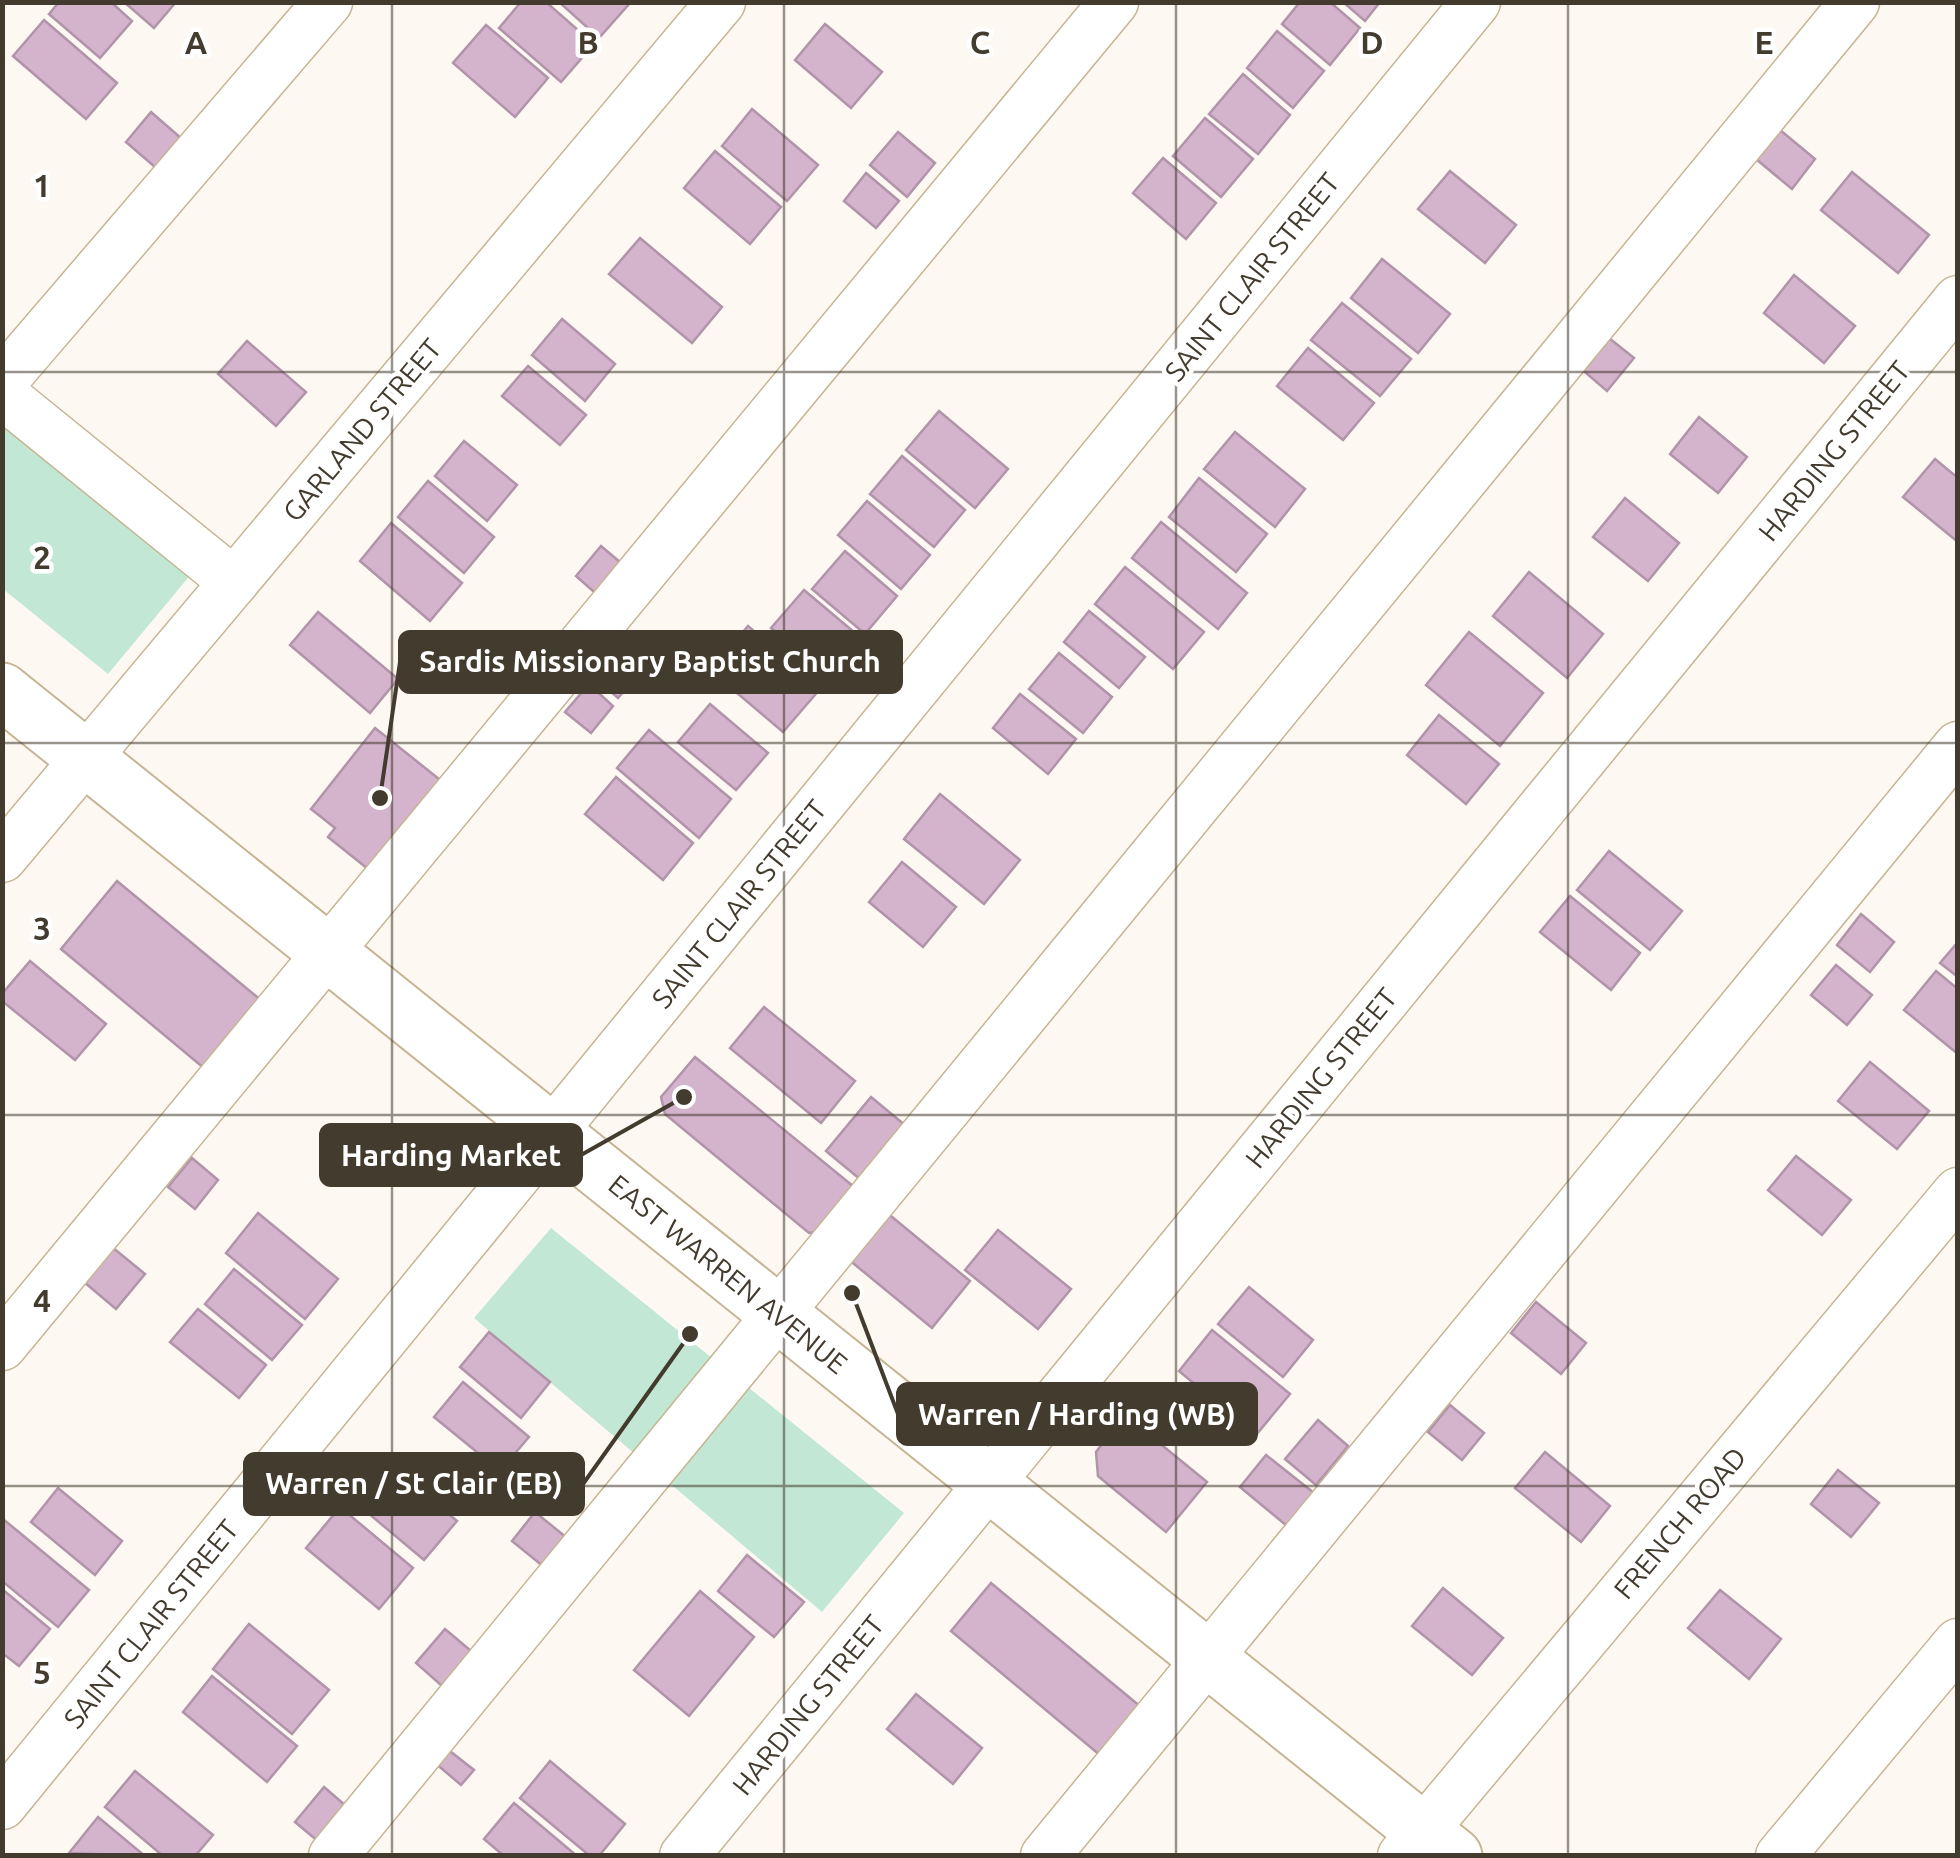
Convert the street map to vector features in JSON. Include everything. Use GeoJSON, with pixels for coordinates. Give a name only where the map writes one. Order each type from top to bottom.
{"type":"FeatureCollection","features":[{"type":"Feature","properties":{"kind":"main road","name":"EAST WARREN AVENUE"},"geometry":{"type":"LineString","coordinates":[[2,691],[1207,1657],[1426,1847]]}},
{"type":"Feature","properties":{"kind":"street"},"geometry":{"type":"LineString","coordinates":[[2,382],[328,2]]}},
{"type":"Feature","properties":{"kind":"street","name":"GARLAND STREET"},"geometry":{"type":"LineString","coordinates":[[2,858],[722,2]]}},
{"type":"Feature","properties":{"kind":"street"},"geometry":{"type":"LineString","coordinates":[[2,1346],[330,955],[1114,2]]}},
{"type":"Feature","properties":{"kind":"street","name":"SAINT CLAIR STREET"},"geometry":{"type":"LineString","coordinates":[[2,1805],[1476,2]]}},
{"type":"Feature","properties":{"kind":"street"},"geometry":{"type":"LineString","coordinates":[[332,1856],[1855,2]]}},
{"type":"Feature","properties":{"kind":"street","name":"HARDING STREET"},"geometry":{"type":"LineString","coordinates":[[684,1856],[1958,300]]}},
{"type":"Feature","properties":{"kind":"street"},"geometry":{"type":"LineString","coordinates":[[2,394],[234,582]]}},
{"type":"Feature","properties":{"kind":"street"},"geometry":{"type":"LineString","coordinates":[[1045,1856],[1958,746]]}},
{"type":"Feature","properties":{"kind":"street","name":"FRENCH ROAD"},"geometry":{"type":"LineString","coordinates":[[1426,1847],[1958,1192]]}},
{"type":"Feature","properties":{"kind":"street"},"geometry":{"type":"LineString","coordinates":[[1780,1856],[1958,1643]]}},
{"type":"Feature","properties":{"kind":"green space"},"geometry":{"type":"Polygon","coordinates":[[[2,410],[197,567],[108,674],[3,589],[2,410]]]}},
{"type":"Feature","properties":{"kind":"green space"},"geometry":{"type":"Polygon","coordinates":[[[551,1228],[904,1513],[822,1612],[474,1318],[551,1228]]]}},
{"type":"Feature","properties":{"kind":"building"},"geometry":{"type":"Polygon","coordinates":[[[59,2],[111,2],[132,21],[100,58],[49,14],[59,2]]]}},
{"type":"Feature","properties":{"kind":"building"},"geometry":{"type":"Polygon","coordinates":[[[124,2],[176,2],[154,28],[124,2]]]}},
{"type":"Feature","properties":{"kind":"building"},"geometry":{"type":"Polygon","coordinates":[[[521,2],[546,2],[594,44],[561,82],[499,28],[521,2]]]}},
{"type":"Feature","properties":{"kind":"building"},"geometry":{"type":"Polygon","coordinates":[[[559,2],[629,2],[630,3],[599,38],[559,2]]]}},
{"type":"Feature","properties":{"kind":"building"},"geometry":{"type":"Polygon","coordinates":[[[1300,2],[1330,2],[1360,28],[1330,65],[1282,24],[1300,2]]]}},
{"type":"Feature","properties":{"kind":"building"},"geometry":{"type":"Polygon","coordinates":[[[1343,2],[1380,2],[1365,21],[1343,2]]]}},
{"type":"Feature","properties":{"kind":"building"},"geometry":{"type":"Polygon","coordinates":[[[44,20],[117,83],[86,119],[13,56],[44,20]]]}},
{"type":"Feature","properties":{"kind":"building"},"geometry":{"type":"Polygon","coordinates":[[[825,24],[882,72],[851,108],[795,60],[825,24]]]}},
{"type":"Feature","properties":{"kind":"building"},"geometry":{"type":"Polygon","coordinates":[[[486,25],[548,78],[515,117],[453,63],[486,25]]]}},
{"type":"Feature","properties":{"kind":"building"},"geometry":{"type":"Polygon","coordinates":[[[1277,31],[1324,71],[1293,108],[1247,68],[1277,31]]]}},
{"type":"Feature","properties":{"kind":"building"},"geometry":{"type":"Polygon","coordinates":[[[1243,74],[1290,115],[1258,154],[1209,114],[1243,74]]]}},
{"type":"Feature","properties":{"kind":"building"},"geometry":{"type":"Polygon","coordinates":[[[752,109],[818,165],[787,201],[722,146],[752,109]]]}},
{"type":"Feature","properties":{"kind":"building"},"geometry":{"type":"Polygon","coordinates":[[[151,112],[181,138],[155,167],[126,142],[151,112]]]}},
{"type":"Feature","properties":{"kind":"building"},"geometry":{"type":"Polygon","coordinates":[[[1205,118],[1253,159],[1221,197],[1173,156],[1205,118]]]}},
{"type":"Feature","properties":{"kind":"building"},"geometry":{"type":"Polygon","coordinates":[[[1780,130],[1815,159],[1792,189],[1756,159],[1780,130]]]}},
{"type":"Feature","properties":{"kind":"building"},"geometry":{"type":"Polygon","coordinates":[[[898,132],[935,163],[907,197],[870,165],[898,132]]]}},
{"type":"Feature","properties":{"kind":"building"},"geometry":{"type":"Polygon","coordinates":[[[715,151],[781,207],[750,244],[684,188],[715,151]]]}},
{"type":"Feature","properties":{"kind":"building"},"geometry":{"type":"Polygon","coordinates":[[[1163,158],[1216,203],[1186,239],[1133,193],[1163,158]]]}},
{"type":"Feature","properties":{"kind":"building"},"geometry":{"type":"Polygon","coordinates":[[[1450,171],[1516,225],[1485,263],[1418,209],[1450,171]]]}},
{"type":"Feature","properties":{"kind":"building"},"geometry":{"type":"Polygon","coordinates":[[[1852,172],[1929,235],[1898,273],[1821,210],[1852,172]]]}},
{"type":"Feature","properties":{"kind":"building"},"geometry":{"type":"Polygon","coordinates":[[[866,173],[899,201],[876,228],[844,201],[866,173]]]}},
{"type":"Feature","properties":{"kind":"building"},"geometry":{"type":"Polygon","coordinates":[[[640,238],[722,307],[692,343],[609,274],[640,238]]]}},
{"type":"Feature","properties":{"kind":"building"},"geometry":{"type":"Polygon","coordinates":[[[1382,259],[1450,314],[1418,353],[1351,298],[1382,259]]]}},
{"type":"Feature","properties":{"kind":"building"},"geometry":{"type":"Polygon","coordinates":[[[1794,275],[1855,326],[1824,363],[1764,313],[1794,275]]]}},
{"type":"Feature","properties":{"kind":"building"},"geometry":{"type":"Polygon","coordinates":[[[1342,303],[1411,359],[1380,396],[1311,340],[1342,303]]]}},
{"type":"Feature","properties":{"kind":"building"},"geometry":{"type":"Polygon","coordinates":[[[562,319],[615,364],[585,401],[532,355],[562,319]]]}},
{"type":"Feature","properties":{"kind":"building"},"geometry":{"type":"Polygon","coordinates":[[[1604,334],[1634,358],[1607,391],[1578,366],[1604,334]]]}},
{"type":"Feature","properties":{"kind":"building"},"geometry":{"type":"Polygon","coordinates":[[[247,341],[306,392],[276,426],[218,374],[247,341]]]}},
{"type":"Feature","properties":{"kind":"building"},"geometry":{"type":"Polygon","coordinates":[[[1308,348],[1374,403],[1343,440],[1277,386],[1308,348]]]}},
{"type":"Feature","properties":{"kind":"building"},"geometry":{"type":"Polygon","coordinates":[[[528,366],[586,415],[560,445],[502,396],[528,366]]]}},
{"type":"Feature","properties":{"kind":"building"},"geometry":{"type":"Polygon","coordinates":[[[939,411],[1008,469],[975,508],[906,450],[939,411]]]}},
{"type":"Feature","properties":{"kind":"building"},"geometry":{"type":"Polygon","coordinates":[[[1699,417],[1747,457],[1718,493],[1670,454],[1699,417]]]}},
{"type":"Feature","properties":{"kind":"building"},"geometry":{"type":"Polygon","coordinates":[[[1235,432],[1305,489],[1275,527],[1204,469],[1235,432]]]}},
{"type":"Feature","properties":{"kind":"building"},"geometry":{"type":"Polygon","coordinates":[[[464,441],[517,485],[487,521],[435,476],[464,441]]]}},
{"type":"Feature","properties":{"kind":"building"},"geometry":{"type":"Polygon","coordinates":[[[902,456],[965,510],[934,547],[870,494],[902,456]]]}},
{"type":"Feature","properties":{"kind":"building"},"geometry":{"type":"Polygon","coordinates":[[[1935,459],[1958,478],[1958,542],[1903,497],[1935,459]]]}},
{"type":"Feature","properties":{"kind":"building"},"geometry":{"type":"Polygon","coordinates":[[[1199,478],[1267,534],[1236,572],[1169,517],[1199,478]]]}},
{"type":"Feature","properties":{"kind":"building"},"geometry":{"type":"Polygon","coordinates":[[[428,481],[494,537],[464,573],[398,517],[428,481]]]}},
{"type":"Feature","properties":{"kind":"building"},"geometry":{"type":"Polygon","coordinates":[[[1625,498],[1679,543],[1648,581],[1593,537],[1625,498]]]}},
{"type":"Feature","properties":{"kind":"building"},"geometry":{"type":"Polygon","coordinates":[[[867,501],[930,555],[901,589],[838,535],[867,501]]]}},
{"type":"Feature","properties":{"kind":"building"},"geometry":{"type":"Polygon","coordinates":[[[1161,522],[1247,593],[1218,629],[1132,558],[1161,522]]]}},
{"type":"Feature","properties":{"kind":"building"},"geometry":{"type":"Polygon","coordinates":[[[391,523],[462,583],[430,621],[360,561],[391,523]]]}},
{"type":"Feature","properties":{"kind":"building"},"geometry":{"type":"Polygon","coordinates":[[[601,546],[627,568],[601,598],[576,576],[601,546]]]}},
{"type":"Feature","properties":{"kind":"building"},"geometry":{"type":"Polygon","coordinates":[[[845,551],[897,596],[865,634],[812,589],[845,551]]]}},
{"type":"Feature","properties":{"kind":"building"},"geometry":{"type":"Polygon","coordinates":[[[1125,567],[1204,632],[1173,669],[1095,604],[1125,567]]]}},
{"type":"Feature","properties":{"kind":"building"},"geometry":{"type":"Polygon","coordinates":[[[1529,572],[1603,634],[1567,678],[1493,616],[1529,572]]]}},
{"type":"Feature","properties":{"kind":"building"},"geometry":{"type":"Polygon","coordinates":[[[804,590],[861,638],[829,676],[771,628],[804,590]]]}},
{"type":"Feature","properties":{"kind":"building"},"geometry":{"type":"Polygon","coordinates":[[[1089,611],[1145,657],[1119,688],[1064,642],[1089,611]]]}},
{"type":"Feature","properties":{"kind":"building"},"geometry":{"type":"Polygon","coordinates":[[[318,612],[398,679],[370,713],[290,645],[318,612]]]}},
{"type":"Feature","properties":{"kind":"building"},"geometry":{"type":"Polygon","coordinates":[[[748,626],[821,688],[783,732],[710,670],[748,626]]]}},
{"type":"Feature","properties":{"kind":"building"},"geometry":{"type":"Polygon","coordinates":[[[1469,632],[1543,693],[1500,746],[1426,685],[1469,632]]]}},
{"type":"Feature","properties":{"kind":"building"},"geometry":{"type":"Polygon","coordinates":[[[614,648],[641,671],[618,698],[592,675],[614,648]]]}},
{"type":"Feature","properties":{"kind":"building"},"geometry":{"type":"Polygon","coordinates":[[[1059,653],[1112,697],[1083,733],[1029,689],[1059,653]]]}},
{"type":"Feature","properties":{"kind":"building"},"geometry":{"type":"Polygon","coordinates":[[[589,684],[613,706],[591,733],[565,712],[589,684]]]}},
{"type":"Feature","properties":{"kind":"building"},"geometry":{"type":"Polygon","coordinates":[[[1020,694],[1076,739],[1048,774],[993,728],[1020,694]]]}},
{"type":"Feature","properties":{"kind":"building"},"geometry":{"type":"Polygon","coordinates":[[[710,704],[768,753],[736,790],[678,742],[710,704]]]}},
{"type":"Feature","properties":{"kind":"building"},"geometry":{"type":"Polygon","coordinates":[[[1439,715],[1499,764],[1466,804],[1407,755],[1439,715]]]}},
{"type":"Feature","properties":{"kind":"building"},"geometry":{"type":"Polygon","coordinates":[[[375,728],[449,787],[378,877],[328,837],[335,828],[311,809],[375,728]]]}},
{"type":"Feature","properties":{"kind":"building"},"geometry":{"type":"Polygon","coordinates":[[[649,730],[731,799],[699,838],[617,768],[649,730]]]}},
{"type":"Feature","properties":{"kind":"building"},"geometry":{"type":"Polygon","coordinates":[[[616,777],[693,843],[663,880],[585,814],[616,777]]]}},
{"type":"Feature","properties":{"kind":"building"},"geometry":{"type":"Polygon","coordinates":[[[940,794],[1020,860],[984,904],[904,839],[940,794]]]}},
{"type":"Feature","properties":{"kind":"building"},"geometry":{"type":"Polygon","coordinates":[[[1609,851],[1682,911],[1650,950],[1577,890],[1609,851]]]}},
{"type":"Feature","properties":{"kind":"building"},"geometry":{"type":"Polygon","coordinates":[[[902,862],[956,907],[923,947],[869,902],[902,862]]]}},
{"type":"Feature","properties":{"kind":"building"},"geometry":{"type":"Polygon","coordinates":[[[117,881],[268,1006],[211,1074],[61,949],[117,881]]]}},
{"type":"Feature","properties":{"kind":"building"},"geometry":{"type":"Polygon","coordinates":[[[1570,896],[1640,953],[1611,990],[1540,932],[1570,896]]]}},
{"type":"Feature","properties":{"kind":"building"},"geometry":{"type":"Polygon","coordinates":[[[1861,914],[1894,942],[1870,972],[1837,945],[1861,914]]]}},
{"type":"Feature","properties":{"kind":"building"},"geometry":{"type":"Polygon","coordinates":[[[1958,942],[1958,977],[1940,963],[1958,942]]]}},
{"type":"Feature","properties":{"kind":"building"},"geometry":{"type":"Polygon","coordinates":[[[30,961],[106,1024],[75,1060],[2,1001],[2,994],[30,961]]]}},
{"type":"Feature","properties":{"kind":"building"},"geometry":{"type":"Polygon","coordinates":[[[1836,965],[1872,995],[1847,1025],[1811,995],[1836,965]]]}},
{"type":"Feature","properties":{"kind":"building"},"geometry":{"type":"Polygon","coordinates":[[[1936,971],[1958,989],[1958,1054],[1904,1010],[1936,971]]]}},
{"type":"Feature","properties":{"kind":"building"},"geometry":{"type":"Polygon","coordinates":[[[764,1007],[855,1081],[821,1123],[730,1048],[764,1007]]]}},
{"type":"Feature","properties":{"kind":"building"},"geometry":{"type":"Polygon","coordinates":[[[695,1057],[859,1191],[828,1230],[809,1233],[665,1114],[661,1097],[695,1057]]]}},
{"type":"Feature","properties":{"kind":"building"},"geometry":{"type":"Polygon","coordinates":[[[1870,1062],[1929,1111],[1897,1149],[1838,1101],[1870,1062]]]}},
{"type":"Feature","properties":{"kind":"building"},"geometry":{"type":"Polygon","coordinates":[[[871,1097],[906,1126],[861,1180],[826,1151],[871,1097]]]}},
{"type":"Feature","properties":{"kind":"building"},"geometry":{"type":"Polygon","coordinates":[[[1796,1156],[1851,1200],[1822,1235],[1768,1190],[1796,1156]]]}},
{"type":"Feature","properties":{"kind":"building"},"geometry":{"type":"Polygon","coordinates":[[[192,1158],[218,1180],[195,1209],[168,1187],[192,1158]]]}},
{"type":"Feature","properties":{"kind":"building"},"geometry":{"type":"Polygon","coordinates":[[[886,1212],[970,1281],[932,1328],[848,1259],[886,1212]]]}},
{"type":"Feature","properties":{"kind":"building"},"geometry":{"type":"Polygon","coordinates":[[[258,1213],[338,1279],[305,1319],[226,1253],[258,1213]]]}},
{"type":"Feature","properties":{"kind":"building"},"geometry":{"type":"Polygon","coordinates":[[[998,1230],[1071,1289],[1038,1329],[965,1270],[998,1230]]]}},
{"type":"Feature","properties":{"kind":"building"},"geometry":{"type":"Polygon","coordinates":[[[112,1247],[145,1274],[116,1309],[84,1282],[112,1247]]]}},
{"type":"Feature","properties":{"kind":"building"},"geometry":{"type":"Polygon","coordinates":[[[234,1269],[302,1325],[272,1360],[205,1304],[234,1269]]]}},
{"type":"Feature","properties":{"kind":"building"},"geometry":{"type":"Polygon","coordinates":[[[1249,1287],[1313,1340],[1283,1377],[1218,1324],[1249,1287]]]}},
{"type":"Feature","properties":{"kind":"building"},"geometry":{"type":"Polygon","coordinates":[[[1536,1302],[1586,1343],[1561,1374],[1511,1333],[1536,1302]]]}},
{"type":"Feature","properties":{"kind":"building"},"geometry":{"type":"Polygon","coordinates":[[[198,1309],[266,1365],[239,1398],[170,1342],[198,1309]]]}},
{"type":"Feature","properties":{"kind":"building"},"geometry":{"type":"Polygon","coordinates":[[[1212,1330],[1290,1394],[1256,1435],[1179,1371],[1212,1330]]]}},
{"type":"Feature","properties":{"kind":"building"},"geometry":{"type":"Polygon","coordinates":[[[489,1332],[550,1382],[521,1418],[460,1367],[489,1332]]]}},
{"type":"Feature","properties":{"kind":"building"},"geometry":{"type":"Polygon","coordinates":[[[463,1382],[529,1437],[500,1471],[434,1417],[463,1382]]]}},
{"type":"Feature","properties":{"kind":"building"},"geometry":{"type":"Polygon","coordinates":[[[1450,1405],[1484,1433],[1462,1460],[1428,1432],[1450,1405]]]}},
{"type":"Feature","properties":{"kind":"building"},"geometry":{"type":"Polygon","coordinates":[[[1125,1415],[1207,1482],[1166,1532],[1098,1476],[1096,1452],[1125,1415]]]}},
{"type":"Feature","properties":{"kind":"building"},"geometry":{"type":"Polygon","coordinates":[[[1318,1420],[1348,1446],[1316,1485],[1285,1459],[1318,1420]]]}},
{"type":"Feature","properties":{"kind":"building"},"geometry":{"type":"Polygon","coordinates":[[[1545,1452],[1610,1506],[1581,1542],[1515,1488],[1545,1452]]]}},
{"type":"Feature","properties":{"kind":"building"},"geometry":{"type":"Polygon","coordinates":[[[1266,1455],[1314,1493],[1287,1526],[1240,1487],[1266,1455]]]}},
{"type":"Feature","properties":{"kind":"building"},"geometry":{"type":"Polygon","coordinates":[[[381,1459],[457,1521],[424,1560],[349,1497],[381,1459]]]}},
{"type":"Feature","properties":{"kind":"building"},"geometry":{"type":"Polygon","coordinates":[[[1838,1470],[1879,1503],[1851,1537],[1811,1504],[1838,1470]]]}},
{"type":"Feature","properties":{"kind":"building"},"geometry":{"type":"Polygon","coordinates":[[[58,1488],[122,1541],[95,1575],[31,1522],[58,1488]]]}},
{"type":"Feature","properties":{"kind":"building"},"geometry":{"type":"Polygon","coordinates":[[[340,1507],[413,1568],[379,1609],[306,1548],[340,1507]]]}},
{"type":"Feature","properties":{"kind":"building"},"geometry":{"type":"Polygon","coordinates":[[[535,1512],[567,1538],[544,1567],[512,1541],[535,1512]]]}},
{"type":"Feature","properties":{"kind":"building"},"geometry":{"type":"Polygon","coordinates":[[[3,1519],[89,1590],[58,1627],[2,1581],[3,1519]]]}},
{"type":"Feature","properties":{"kind":"building"},"geometry":{"type":"Polygon","coordinates":[[[747,1555],[804,1602],[774,1637],[718,1591],[747,1555]]]}},
{"type":"Feature","properties":{"kind":"building"},"geometry":{"type":"Polygon","coordinates":[[[991,1583],[1147,1712],[1107,1761],[951,1631],[991,1583]]]}},
{"type":"Feature","properties":{"kind":"building"},"geometry":{"type":"Polygon","coordinates":[[[1443,1588],[1503,1638],[1472,1675],[1412,1626],[1443,1588]]]}},
{"type":"Feature","properties":{"kind":"building"},"geometry":{"type":"Polygon","coordinates":[[[2,1589],[50,1629],[19,1666],[2,1653],[2,1589]]]}},
{"type":"Feature","properties":{"kind":"building"},"geometry":{"type":"Polygon","coordinates":[[[1720,1590],[1781,1639],[1749,1679],[1688,1628],[1720,1590]]]}},
{"type":"Feature","properties":{"kind":"building"},"geometry":{"type":"Polygon","coordinates":[[[700,1591],[754,1637],[689,1716],[634,1670],[700,1591]]]}},
{"type":"Feature","properties":{"kind":"building"},"geometry":{"type":"Polygon","coordinates":[[[249,1624],[329,1690],[292,1734],[213,1669],[249,1624]]]}},
{"type":"Feature","properties":{"kind":"building"},"geometry":{"type":"Polygon","coordinates":[[[445,1629],[471,1651],[442,1686],[416,1663],[445,1629]]]}},
{"type":"Feature","properties":{"kind":"building"},"geometry":{"type":"Polygon","coordinates":[[[212,1676],[297,1746],[267,1782],[183,1712],[212,1676]]]}},
{"type":"Feature","properties":{"kind":"building"},"geometry":{"type":"Polygon","coordinates":[[[916,1694],[982,1748],[953,1784],[887,1729],[916,1694]]]}},
{"type":"Feature","properties":{"kind":"building"},"geometry":{"type":"Polygon","coordinates":[[[446,1748],[474,1770],[461,1785],[434,1762],[446,1748]]]}},
{"type":"Feature","properties":{"kind":"building"},"geometry":{"type":"Polygon","coordinates":[[[550,1761],[625,1824],[599,1856],[590,1856],[520,1798],[550,1761]]]}},
{"type":"Feature","properties":{"kind":"building"},"geometry":{"type":"Polygon","coordinates":[[[135,1771],[213,1835],[195,1856],[163,1856],[105,1807],[135,1771]]]}},
{"type":"Feature","properties":{"kind":"building"},"geometry":{"type":"Polygon","coordinates":[[[324,1787],[354,1813],[326,1848],[295,1822],[324,1787]]]}},
{"type":"Feature","properties":{"kind":"building"},"geometry":{"type":"Polygon","coordinates":[[[514,1803],[577,1856],[504,1856],[484,1839],[514,1803]]]}},
{"type":"Feature","properties":{"kind":"building"},"geometry":{"type":"Polygon","coordinates":[[[98,1817],[145,1856],[69,1853],[98,1817]]]}},
{"type":"Feature","properties":{"kind":"place","name":"Sardis Missionary Baptist Church"},"geometry":{"type":"Point","coordinates":[380,798]}},
{"type":"Feature","properties":{"kind":"place","name":"Harding Market"},"geometry":{"type":"Point","coordinates":[684,1097]}},
{"type":"Feature","properties":{"kind":"place","name":"Warren / Harding (WB)"},"geometry":{"type":"Point","coordinates":[852,1293]}},
{"type":"Feature","properties":{"kind":"place","name":"Warren / St Clair (EB)"},"geometry":{"type":"Point","coordinates":[690,1334]}}]}
